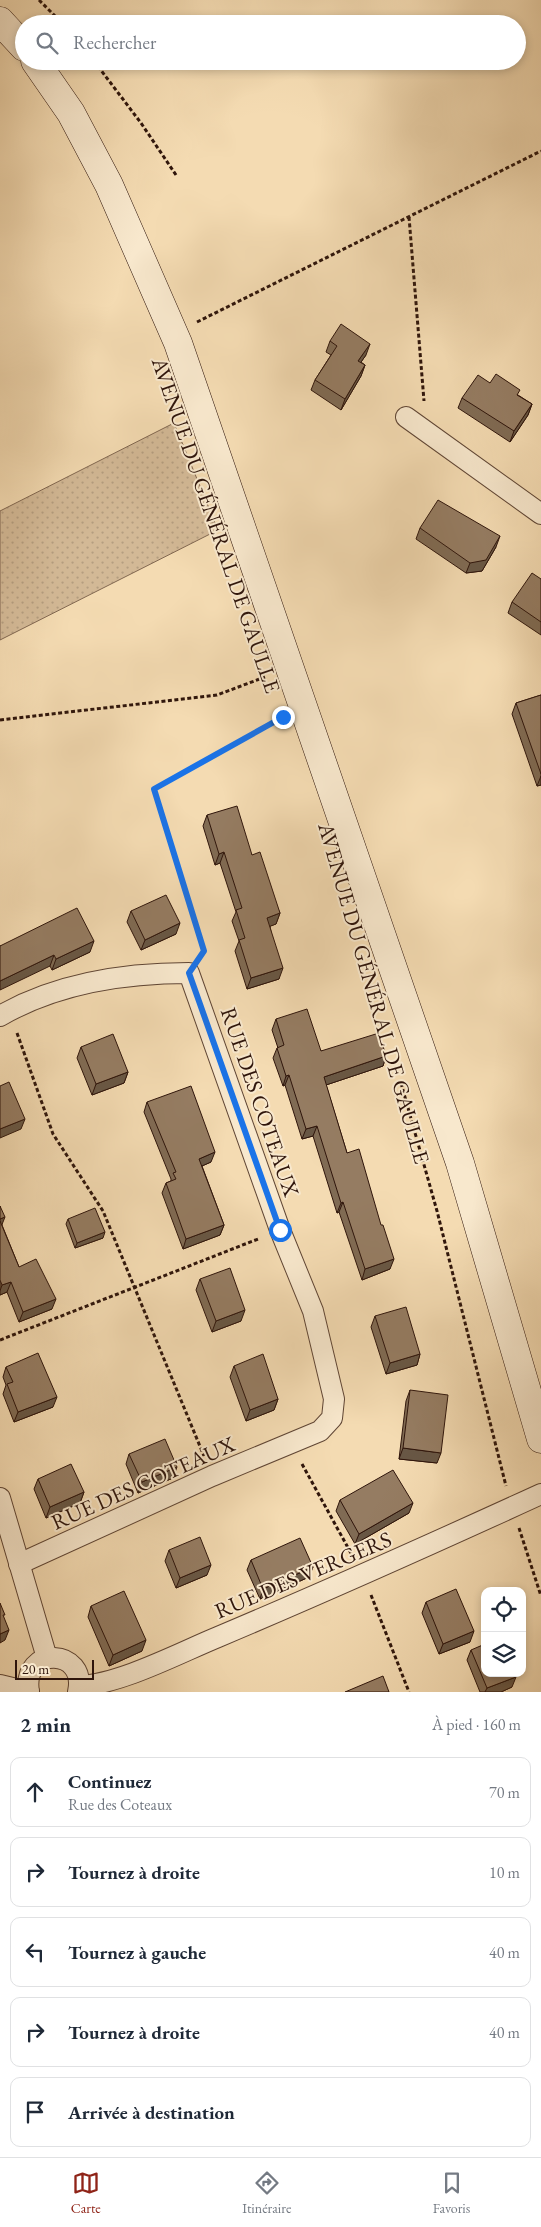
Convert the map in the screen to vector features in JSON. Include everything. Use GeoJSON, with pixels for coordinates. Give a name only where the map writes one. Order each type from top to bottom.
{"type":"FeatureCollection","features":[{"type":"Feature","properties":{"kind":"main road"},"geometry":{"type":"LineString","coordinates":[[0,21],[15,37]]}},
{"type":"Feature","properties":{"kind":"main road","name":"AVENUE DU GÉNÉRAL DE GAULLE"},"geometry":{"type":"LineString","coordinates":[[41,70],[71,112],[109,185],[174,333],[460,1164],[541,1439]]}},
{"type":"Feature","properties":{"kind":"street"},"geometry":{"type":"LineString","coordinates":[[406,417],[541,514]]}},
{"type":"Feature","properties":{"kind":"street"},"geometry":{"type":"LineString","coordinates":[[4,1014],[73,986],[144,973],[189,973]]}},
{"type":"Feature","properties":{"kind":"street","name":"RUE DES COTEAUX"},"geometry":{"type":"LineString","coordinates":[[19,1564],[212,1476],[320,1430],[332,1418],[334,1398],[313,1312],[280,1230],[189,973]]}},
{"type":"Feature","properties":{"kind":"street","name":"RUE DES VERGERS"},"geometry":{"type":"LineString","coordinates":[[79,1689],[152,1665],[363,1576],[541,1494]]}},
{"type":"Feature","properties":{"kind":"street"},"geometry":{"type":"LineString","coordinates":[[0,1498],[45,1643],[47,1658]]}},
{"type":"Feature","properties":{"kind":"street"},"geometry":{"type":"LineString","coordinates":[[0,1685],[29,1692],[29,1674],[40,1661],[56,1657],[71,1664],[76,1670],[79,1689]]}},
{"type":"Feature","properties":{"kind":"path"},"geometry":{"type":"LineString","coordinates":[[39,0],[54,15]]}},
{"type":"Feature","properties":{"kind":"path"},"geometry":{"type":"LineString","coordinates":[[101,70],[141,123],[176,176]]}},
{"type":"Feature","properties":{"kind":"path"},"geometry":{"type":"LineString","coordinates":[[174,333],[541,151]]}},
{"type":"Feature","properties":{"kind":"path"},"geometry":{"type":"LineString","coordinates":[[409,217],[427,432]]}},
{"type":"Feature","properties":{"kind":"path","name":"AVENUE DU GÉNÉRAL DE GAULLE"},"geometry":{"type":"LineString","coordinates":[[264,669],[270,683]]}},
{"type":"Feature","properties":{"kind":"path"},"geometry":{"type":"LineString","coordinates":[[0,720],[217,694],[267,676]]}},
{"type":"Feature","properties":{"kind":"path"},"geometry":{"type":"LineString","coordinates":[[189,973],[204,951],[154,789],[283,717]]}},
{"type":"Feature","properties":{"kind":"path"},"geometry":{"type":"LineString","coordinates":[[4,1014],[53,1134],[103,1211],[212,1476]]}},
{"type":"Feature","properties":{"kind":"path","name":"AVENUE DU GÉNÉRAL DE GAULLE"},"geometry":{"type":"LineString","coordinates":[[400,1076],[437,1211],[512,1508],[541,1596]]}},
{"type":"Feature","properties":{"kind":"path"},"geometry":{"type":"LineString","coordinates":[[0,1340],[280,1230]]}},
{"type":"Feature","properties":{"kind":"shaded area"},"geometry":{"type":"Polygon","coordinates":[[[174,423],[218,530],[0,640],[0,511],[174,423]]]}},
{"type":"Feature","properties":{"kind":"building"},"geometry":{"type":"Polygon","coordinates":[[[341,324],[370,344],[358,361],[365,365],[345,399],[315,380],[337,346],[330,341],[341,324]]]}},
{"type":"Feature","properties":{"kind":"building"},"geometry":{"type":"Polygon","coordinates":[[[496,374],[520,390],[517,395],[532,404],[514,431],[462,398],[478,375],[490,383],[496,374]]]}},
{"type":"Feature","properties":{"kind":"building"},"geometry":{"type":"Polygon","coordinates":[[[438,500],[500,536],[486,560],[470,563],[420,528],[438,500]]]}},
{"type":"Feature","properties":{"kind":"building"},"geometry":{"type":"Polygon","coordinates":[[[532,573],[541,579],[541,622],[512,602],[532,573]]]}},
{"type":"Feature","properties":{"kind":"building"},"geometry":{"type":"Polygon","coordinates":[[[541,695],[541,774],[516,703],[541,695]]]}},
{"type":"Feature","properties":{"kind":"building"},"geometry":{"type":"Polygon","coordinates":[[[237,806],[252,855],[260,852],[280,913],[267,918],[283,968],[251,978],[239,940],[245,938],[236,910],[242,908],[224,852],[219,854],[207,815],[237,806]]]}},
{"type":"Feature","properties":{"kind":"building"},"geometry":{"type":"Polygon","coordinates":[[[166,895],[180,923],[145,940],[131,911],[166,895]]]}},
{"type":"Feature","properties":{"kind":"building"},"geometry":{"type":"Polygon","coordinates":[[[77,908],[94,941],[56,959],[54,955],[0,981],[0,946],[77,908]]]}},
{"type":"Feature","properties":{"kind":"building"},"geometry":{"type":"Polygon","coordinates":[[[307,1009],[321,1051],[379,1033],[386,1056],[324,1077],[347,1153],[359,1149],[381,1225],[383,1225],[394,1259],[365,1269],[343,1202],[341,1203],[317,1126],[306,1129],[289,1075],[286,1076],[277,1048],[284,1045],[276,1019],[307,1009]]]}},
{"type":"Feature","properties":{"kind":"building"},"geometry":{"type":"Polygon","coordinates":[[[113,1034],[128,1072],[96,1084],[81,1047],[113,1034]]]}},
{"type":"Feature","properties":{"kind":"building"},"geometry":{"type":"Polygon","coordinates":[[[9,1082],[25,1119],[0,1129],[0,1086],[9,1082]]]}},
{"type":"Feature","properties":{"kind":"building"},"geometry":{"type":"Polygon","coordinates":[[[191,1086],[215,1152],[199,1159],[224,1225],[186,1239],[166,1183],[176,1179],[173,1173],[176,1172],[147,1102],[191,1086]]]}},
{"type":"Feature","properties":{"kind":"building"},"geometry":{"type":"Polygon","coordinates":[[[0,1206],[5,1217],[0,1219],[0,1206]]]}},
{"type":"Feature","properties":{"kind":"building"},"geometry":{"type":"Polygon","coordinates":[[[95,1208],[105,1232],[77,1243],[68,1219],[95,1208]]]}},
{"type":"Feature","properties":{"kind":"building"},"geometry":{"type":"Polygon","coordinates":[[[0,1221],[19,1267],[36,1259],[56,1299],[23,1312],[11,1282],[2,1285],[0,1280],[0,1221]]]}},
{"type":"Feature","properties":{"kind":"building"},"geometry":{"type":"Polygon","coordinates":[[[230,1268],[245,1310],[216,1321],[200,1279],[230,1268]]]}},
{"type":"Feature","properties":{"kind":"building"},"geometry":{"type":"Polygon","coordinates":[[[406,1307],[420,1354],[390,1363],[375,1316],[406,1307]]]}},
{"type":"Feature","properties":{"kind":"building"},"geometry":{"type":"Polygon","coordinates":[[[38,1353],[57,1397],[18,1412],[7,1384],[13,1382],[6,1367],[38,1353]]]}},
{"type":"Feature","properties":{"kind":"building"},"geometry":{"type":"Polygon","coordinates":[[[263,1354],[278,1399],[250,1410],[234,1366],[263,1354]]]}},
{"type":"Feature","properties":{"kind":"building"},"geometry":{"type":"Polygon","coordinates":[[[410,1390],[448,1395],[441,1453],[403,1448],[410,1390]]]}},
{"type":"Feature","properties":{"kind":"building"},"geometry":{"type":"Polygon","coordinates":[[[165,1439],[177,1467],[142,1482],[129,1454],[165,1439]]]}},
{"type":"Feature","properties":{"kind":"building"},"geometry":{"type":"Polygon","coordinates":[[[71,1464],[84,1492],[50,1507],[38,1479],[71,1464]]]}},
{"type":"Feature","properties":{"kind":"building"},"geometry":{"type":"Polygon","coordinates":[[[393,1470],[413,1503],[359,1534],[340,1500],[393,1470]]]}},
{"type":"Feature","properties":{"kind":"building"},"geometry":{"type":"Polygon","coordinates":[[[200,1537],[211,1565],[180,1578],[169,1550],[200,1537]]]}},
{"type":"Feature","properties":{"kind":"building"},"geometry":{"type":"Polygon","coordinates":[[[300,1538],[313,1567],[263,1589],[251,1560],[300,1538]]]}},
{"type":"Feature","properties":{"kind":"building"},"geometry":{"type":"Polygon","coordinates":[[[456,1589],[474,1631],[443,1644],[426,1602],[456,1589]]]}},
{"type":"Feature","properties":{"kind":"building"},"geometry":{"type":"Polygon","coordinates":[[[124,1591],[146,1640],[113,1655],[91,1606],[124,1591]]]}},
{"type":"Feature","properties":{"kind":"building"},"geometry":{"type":"Polygon","coordinates":[[[0,1603],[9,1630],[0,1634],[0,1603]]]}},
{"type":"Feature","properties":{"kind":"building"},"geometry":{"type":"Polygon","coordinates":[[[481,1646],[481,1674],[471,1650],[481,1646]]]}},
{"type":"Feature","properties":{"kind":"building"},"geometry":{"type":"Polygon","coordinates":[[[383,1676],[389,1692],[345,1692],[383,1676]]]}},
{"type":"Feature","properties":{"kind":"building"},"geometry":{"type":"Polygon","coordinates":[[[482,1677],[516,1677],[487,1688],[482,1677]]]}},
{"type":"Feature","properties":{"kind":"route"},"geometry":{"type":"LineString","coordinates":[[280,1230],[189,973],[204,951],[154,789],[283,717]]}}]}
